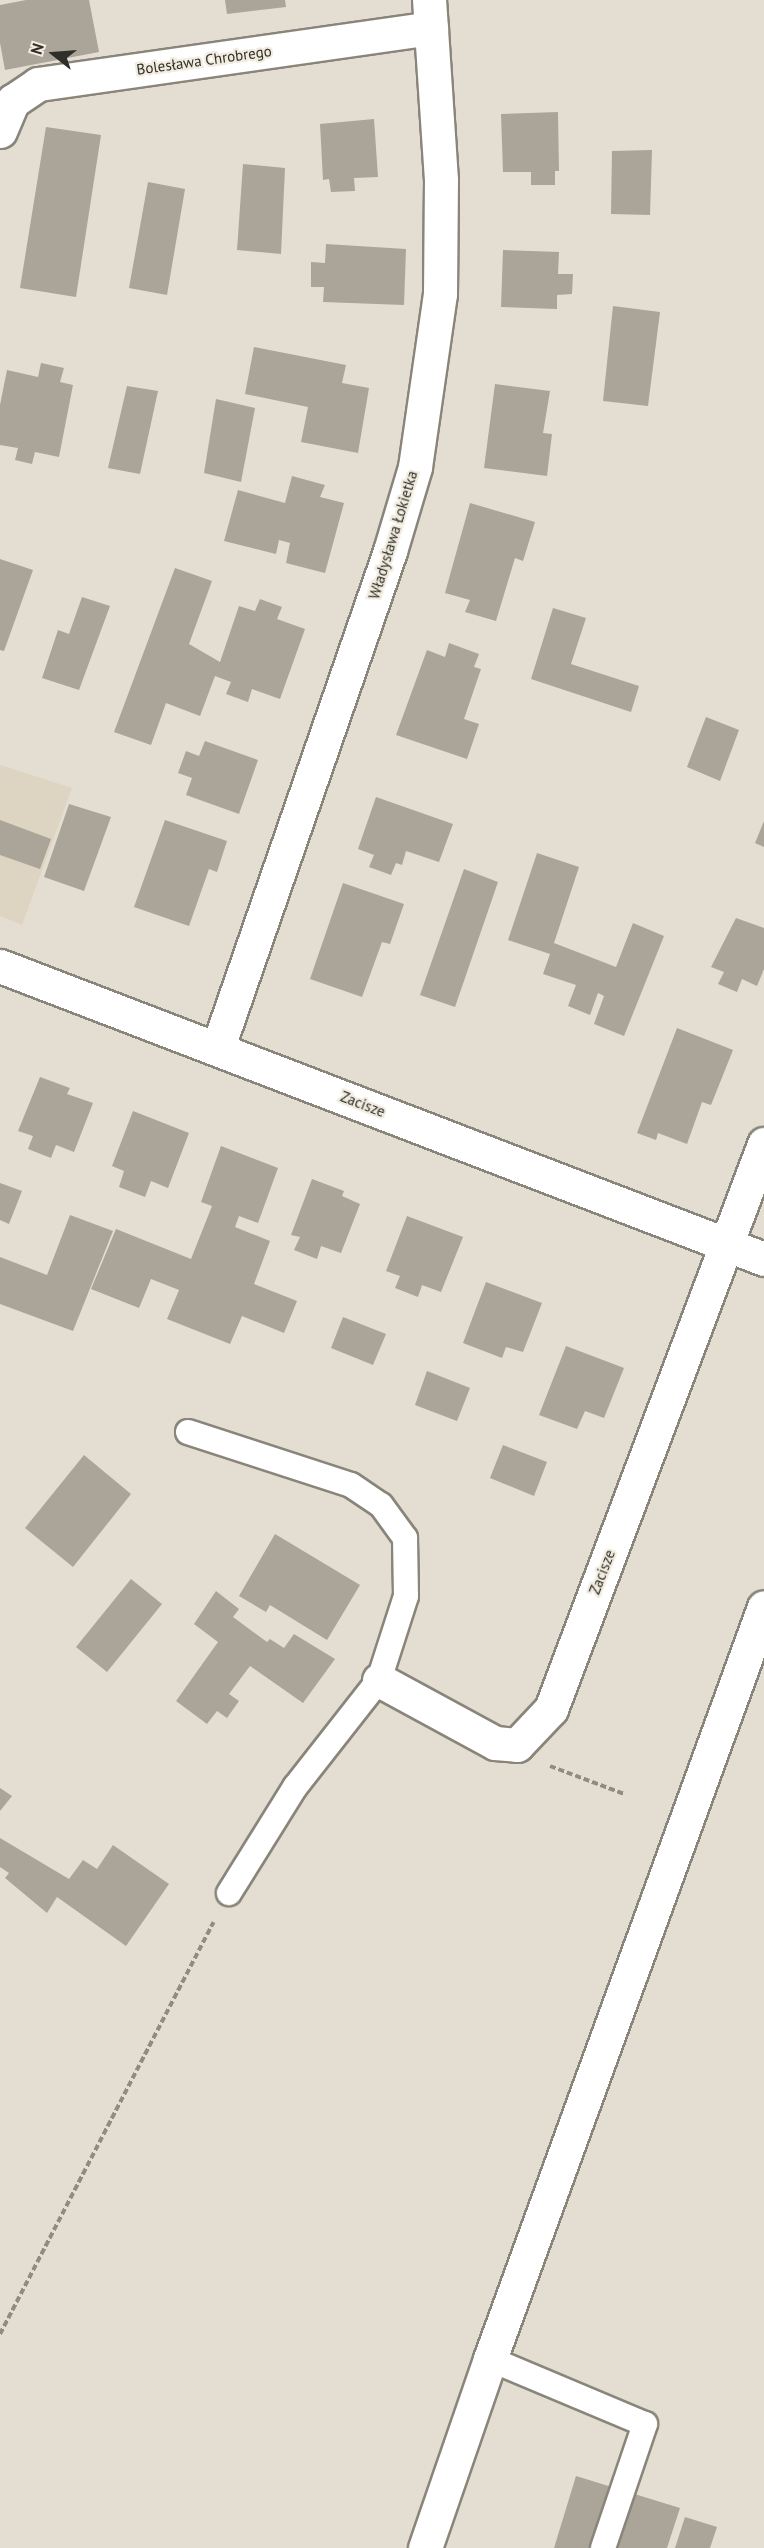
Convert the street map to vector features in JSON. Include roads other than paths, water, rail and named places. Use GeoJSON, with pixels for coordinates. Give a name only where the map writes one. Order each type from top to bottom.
{"type":"FeatureCollection","features":[{"type":"Feature","properties":{"kind":"street","name":"Bolesława Chrobrego"},"geometry":{"type":"LineString","coordinates":[[0,130],[13,101],[38,84],[430,14]]}},
{"type":"Feature","properties":{"kind":"street","name":"Władysława Łokietka"},"geometry":{"type":"LineString","coordinates":[[218,1047],[390,551],[415,467],[440,294],[441,180],[430,14]]}},
{"type":"Feature","properties":{"kind":"street","name":"Zacisze"},"geometry":{"type":"LineString","coordinates":[[0,966],[218,1047],[764,1259]]}},
{"type":"Feature","properties":{"kind":"street"},"geometry":{"type":"LineString","coordinates":[[725,1245],[764,1144]]}},
{"type":"Feature","properties":{"kind":"street","name":"Zacisze"},"geometry":{"type":"LineString","coordinates":[[379,1680],[495,1743],[517,1745],[551,1709],[725,1245]]}},
{"type":"Feature","properties":{"kind":"street"},"geometry":{"type":"LineString","coordinates":[[425,2548],[490,2359],[764,1607]]}},
{"type":"Feature","properties":{"kind":"lane"},"geometry":{"type":"LineString","coordinates":[[188,1432],[351,1485],[381,1505],[405,1538],[406,1596],[379,1680],[295,1787],[229,1893]]}},
{"type":"Feature","properties":{"kind":"lane"},"geometry":{"type":"LineString","coordinates":[[490,2359],[645,2424],[603,2548]]}}]}
